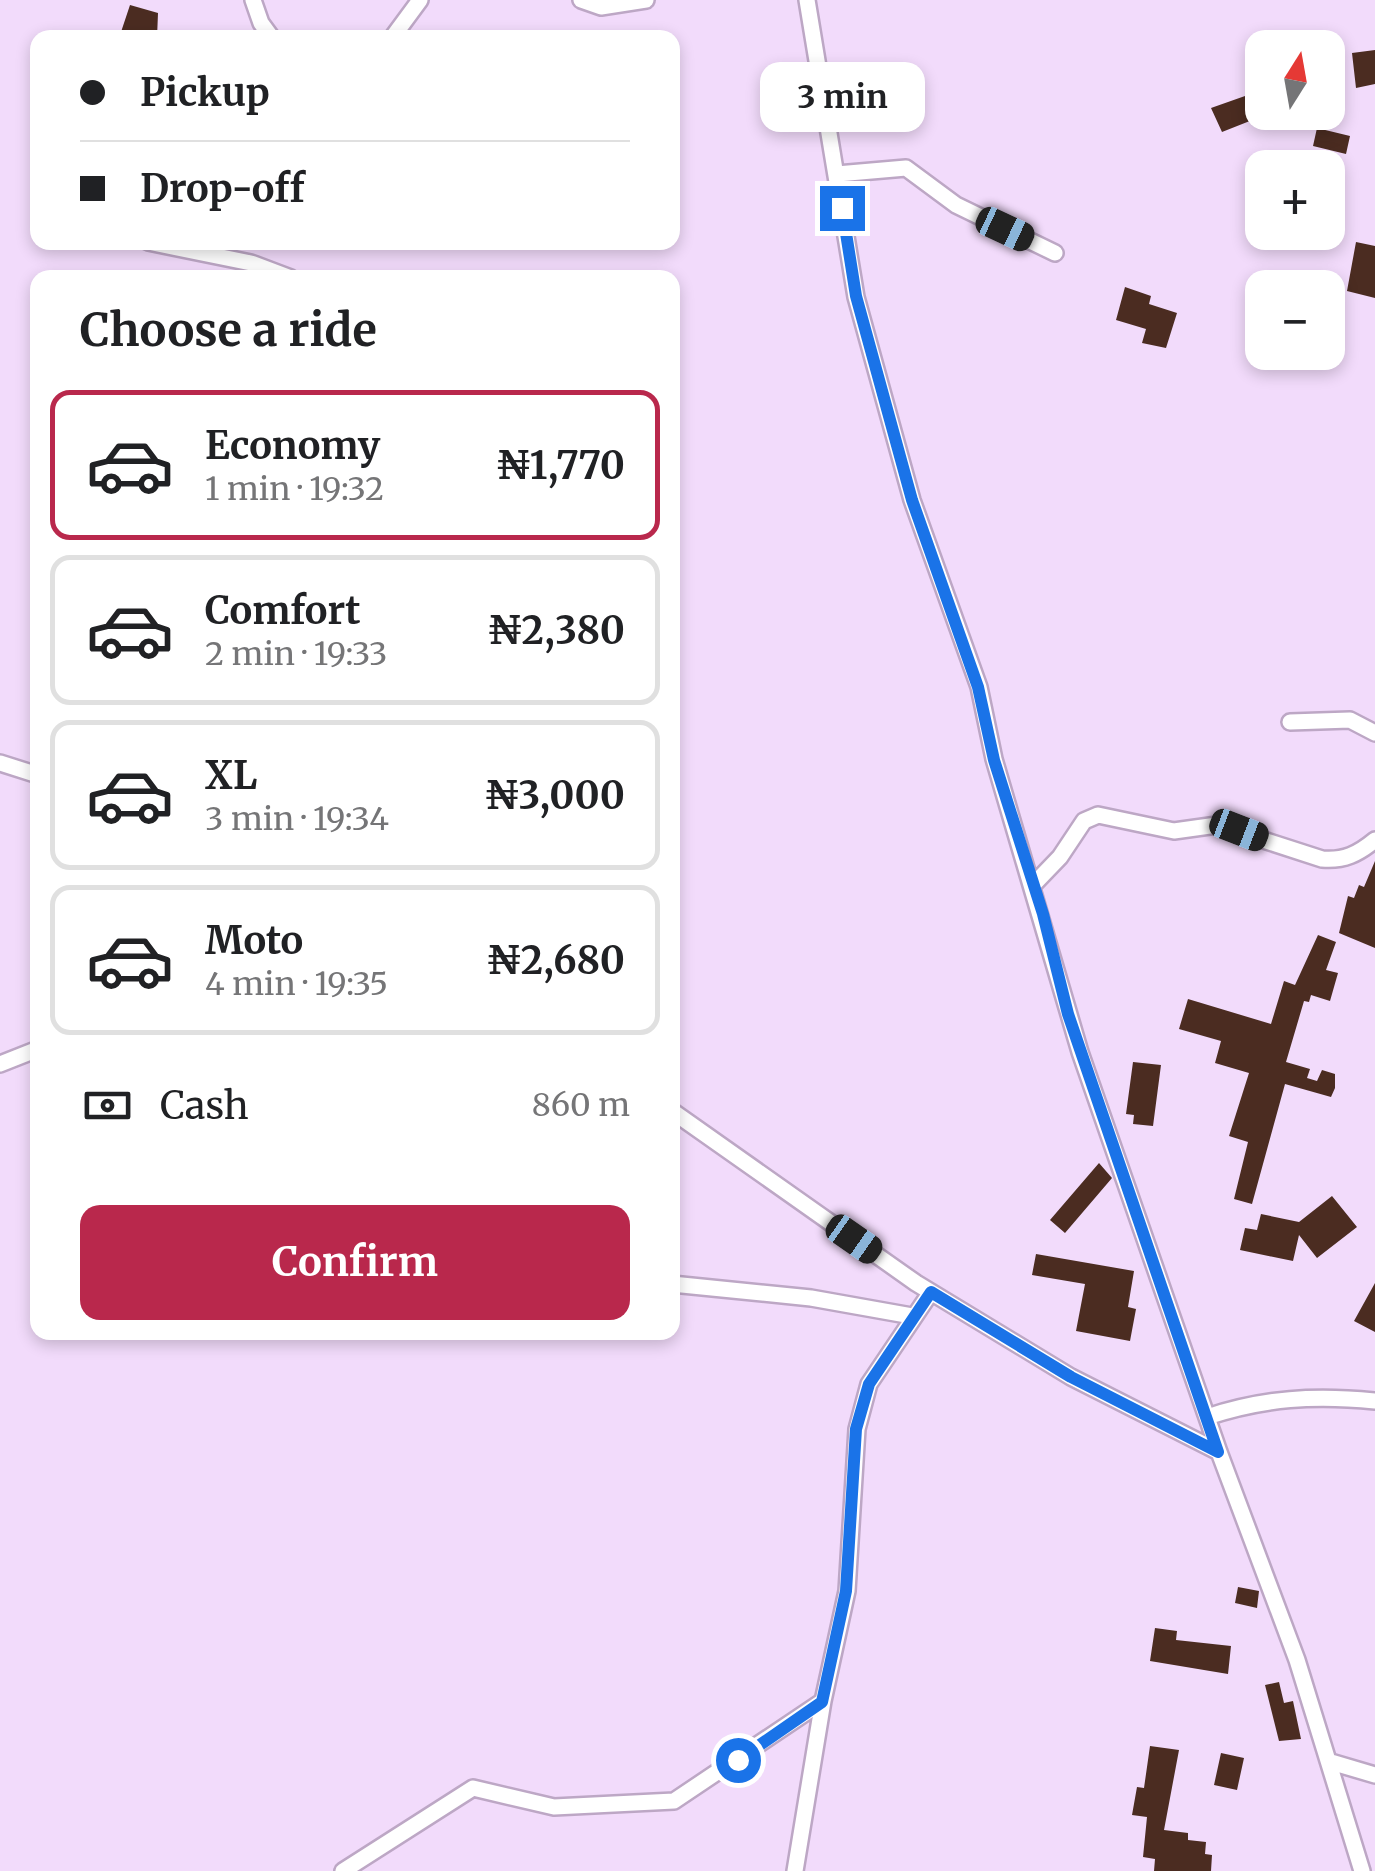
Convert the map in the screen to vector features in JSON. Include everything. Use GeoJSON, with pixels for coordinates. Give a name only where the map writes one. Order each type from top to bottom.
{"type":"FeatureCollection","features":[{"type":"Feature","properties":{"kind":"street"},"geometry":{"type":"LineString","coordinates":[[253,0],[266,30]]}},
{"type":"Feature","properties":{"kind":"street"},"geometry":{"type":"LineString","coordinates":[[398,30],[420,0]]}},
{"type":"Feature","properties":{"kind":"street"},"geometry":{"type":"LineString","coordinates":[[582,0],[601,7],[646,0]]}},
{"type":"Feature","properties":{"kind":"street"},"geometry":{"type":"LineString","coordinates":[[807,0],[856,296],[889,419],[933,564],[978,687],[994,760],[1034,884],[1074,1033],[1218,1452],[1255,1542],[1331,1762],[1362,1871]]}},
{"type":"Feature","properties":{"kind":"street"},"geometry":{"type":"LineString","coordinates":[[837,174],[906,168],[956,205],[1055,252]]}},
{"type":"Feature","properties":{"kind":"street"},"geometry":{"type":"LineString","coordinates":[[187,250],[270,270]]}},
{"type":"Feature","properties":{"kind":"street"},"geometry":{"type":"LineString","coordinates":[[1290,722],[1350,720],[1375,733]]}},
{"type":"Feature","properties":{"kind":"street"},"geometry":{"type":"LineString","coordinates":[[0,763],[30,772]]}},
{"type":"Feature","properties":{"kind":"street"},"geometry":{"type":"LineString","coordinates":[[1034,884],[1084,821],[1098,815],[1174,830],[1217,825],[1337,861],[1360,853],[1375,840]]}},
{"type":"Feature","properties":{"kind":"street"},"geometry":{"type":"LineString","coordinates":[[0,1064],[30,1052]]}},
{"type":"Feature","properties":{"kind":"street"},"geometry":{"type":"LineString","coordinates":[[680,1118],[931,1292],[1071,1377],[1218,1452]]}},
{"type":"Feature","properties":{"kind":"street"},"geometry":{"type":"LineString","coordinates":[[680,1285],[811,1298],[912,1316]]}},
{"type":"Feature","properties":{"kind":"street"},"geometry":{"type":"LineString","coordinates":[[795,1871],[822,1702],[846,1591],[856,1429],[869,1384],[931,1292]]}},
{"type":"Feature","properties":{"kind":"street"},"geometry":{"type":"LineString","coordinates":[[1207,1417],[1248,1403],[1295,1396],[1375,1401]]}},
{"type":"Feature","properties":{"kind":"street"},"geometry":{"type":"LineString","coordinates":[[343,1871],[473,1788],[554,1807],[674,1800],[822,1702]]}},
{"type":"Feature","properties":{"kind":"street"},"geometry":{"type":"LineString","coordinates":[[1331,1762],[1375,1775]]}},
{"type":"Feature","properties":{"kind":"building"},"geometry":{"type":"Polygon","coordinates":[[[130,5],[158,13],[157,30],[122,30],[130,5]]]}},
{"type":"Feature","properties":{"kind":"building"},"geometry":{"type":"Polygon","coordinates":[[[1375,50],[1375,84],[1356,88],[1352,53],[1375,50]]]}},
{"type":"Feature","properties":{"kind":"building"},"geometry":{"type":"Polygon","coordinates":[[[1245,96],[1245,123],[1222,132],[1211,108],[1245,96]]]}},
{"type":"Feature","properties":{"kind":"building"},"geometry":{"type":"Polygon","coordinates":[[[1317,130],[1350,136],[1346,154],[1345,150],[1313,146],[1317,130]]]}},
{"type":"Feature","properties":{"kind":"building"},"geometry":{"type":"Polygon","coordinates":[[[1356,242],[1375,246],[1375,298],[1347,291],[1356,242]]]}},
{"type":"Feature","properties":{"kind":"building"},"geometry":{"type":"Polygon","coordinates":[[[1125,287],[1151,296],[1149,304],[1177,313],[1166,348],[1142,343],[1146,329],[1116,320],[1125,287]]]}},
{"type":"Feature","properties":{"kind":"building"},"geometry":{"type":"Polygon","coordinates":[[[1375,861],[1375,948],[1339,933],[1348,896],[1354,898],[1359,885],[1364,887],[1375,861]]]}},
{"type":"Feature","properties":{"kind":"building"},"geometry":{"type":"Polygon","coordinates":[[[1318,935],[1336,942],[1326,970],[1338,973],[1330,1001],[1311,995],[1309,1002],[1304,1001],[1286,1062],[1310,1069],[1307,1078],[1317,1081],[1322,1070],[1335,1074],[1335,1088],[1331,1097],[1285,1084],[1252,1204],[1234,1199],[1248,1142],[1229,1136],[1249,1073],[1215,1063],[1221,1041],[1179,1029],[1188,999],[1271,1024],[1284,981],[1295,985],[1318,935]]]}},
{"type":"Feature","properties":{"kind":"building"},"geometry":{"type":"Polygon","coordinates":[[[1133,1062],[1161,1065],[1153,1126],[1133,1124],[1134,1115],[1126,1114],[1133,1062]]]}},
{"type":"Feature","properties":{"kind":"building"},"geometry":{"type":"Polygon","coordinates":[[[1099,1163],[1112,1178],[1065,1233],[1050,1220],[1099,1163]]]}},
{"type":"Feature","properties":{"kind":"building"},"geometry":{"type":"Polygon","coordinates":[[[1332,1196],[1357,1227],[1317,1258],[1299,1235],[1293,1261],[1240,1250],[1245,1228],[1257,1230],[1261,1214],[1299,1222],[1332,1196]]]}},
{"type":"Feature","properties":{"kind":"building"},"geometry":{"type":"Polygon","coordinates":[[[1036,1254],[1134,1271],[1128,1307],[1136,1309],[1130,1341],[1076,1331],[1085,1284],[1032,1275],[1036,1254]]]}},
{"type":"Feature","properties":{"kind":"building"},"geometry":{"type":"Polygon","coordinates":[[[1375,1283],[1375,1332],[1354,1321],[1375,1283]]]}},
{"type":"Feature","properties":{"kind":"building"},"geometry":{"type":"Polygon","coordinates":[[[1238,1587],[1259,1591],[1257,1608],[1235,1603],[1238,1587]]]}},
{"type":"Feature","properties":{"kind":"building"},"geometry":{"type":"Polygon","coordinates":[[[1155,1628],[1177,1631],[1176,1640],[1231,1646],[1228,1674],[1150,1661],[1155,1628]]]}},
{"type":"Feature","properties":{"kind":"building"},"geometry":{"type":"Polygon","coordinates":[[[1279,1682],[1284,1703],[1293,1701],[1301,1739],[1279,1741],[1265,1685],[1279,1682]]]}},
{"type":"Feature","properties":{"kind":"building"},"geometry":{"type":"Polygon","coordinates":[[[1150,1746],[1179,1750],[1164,1830],[1188,1833],[1188,1840],[1206,1842],[1205,1854],[1212,1855],[1211,1871],[1154,1871],[1155,1859],[1143,1857],[1147,1817],[1132,1815],[1137,1787],[1144,1788],[1150,1746]]]}},
{"type":"Feature","properties":{"kind":"building"},"geometry":{"type":"Polygon","coordinates":[[[1221,1753],[1244,1758],[1237,1790],[1214,1785],[1221,1753]]]}},
{"type":"Feature","properties":{"kind":"route"},"geometry":{"type":"LineString","coordinates":[[738,1760],[822,1702],[837,1650],[846,1591],[856,1429],[869,1384],[931,1292],[1071,1377],[1218,1452],[1101,1103],[1080,1052],[1043,914],[994,760],[978,687],[912,500],[856,296],[842,208]]}}]}
